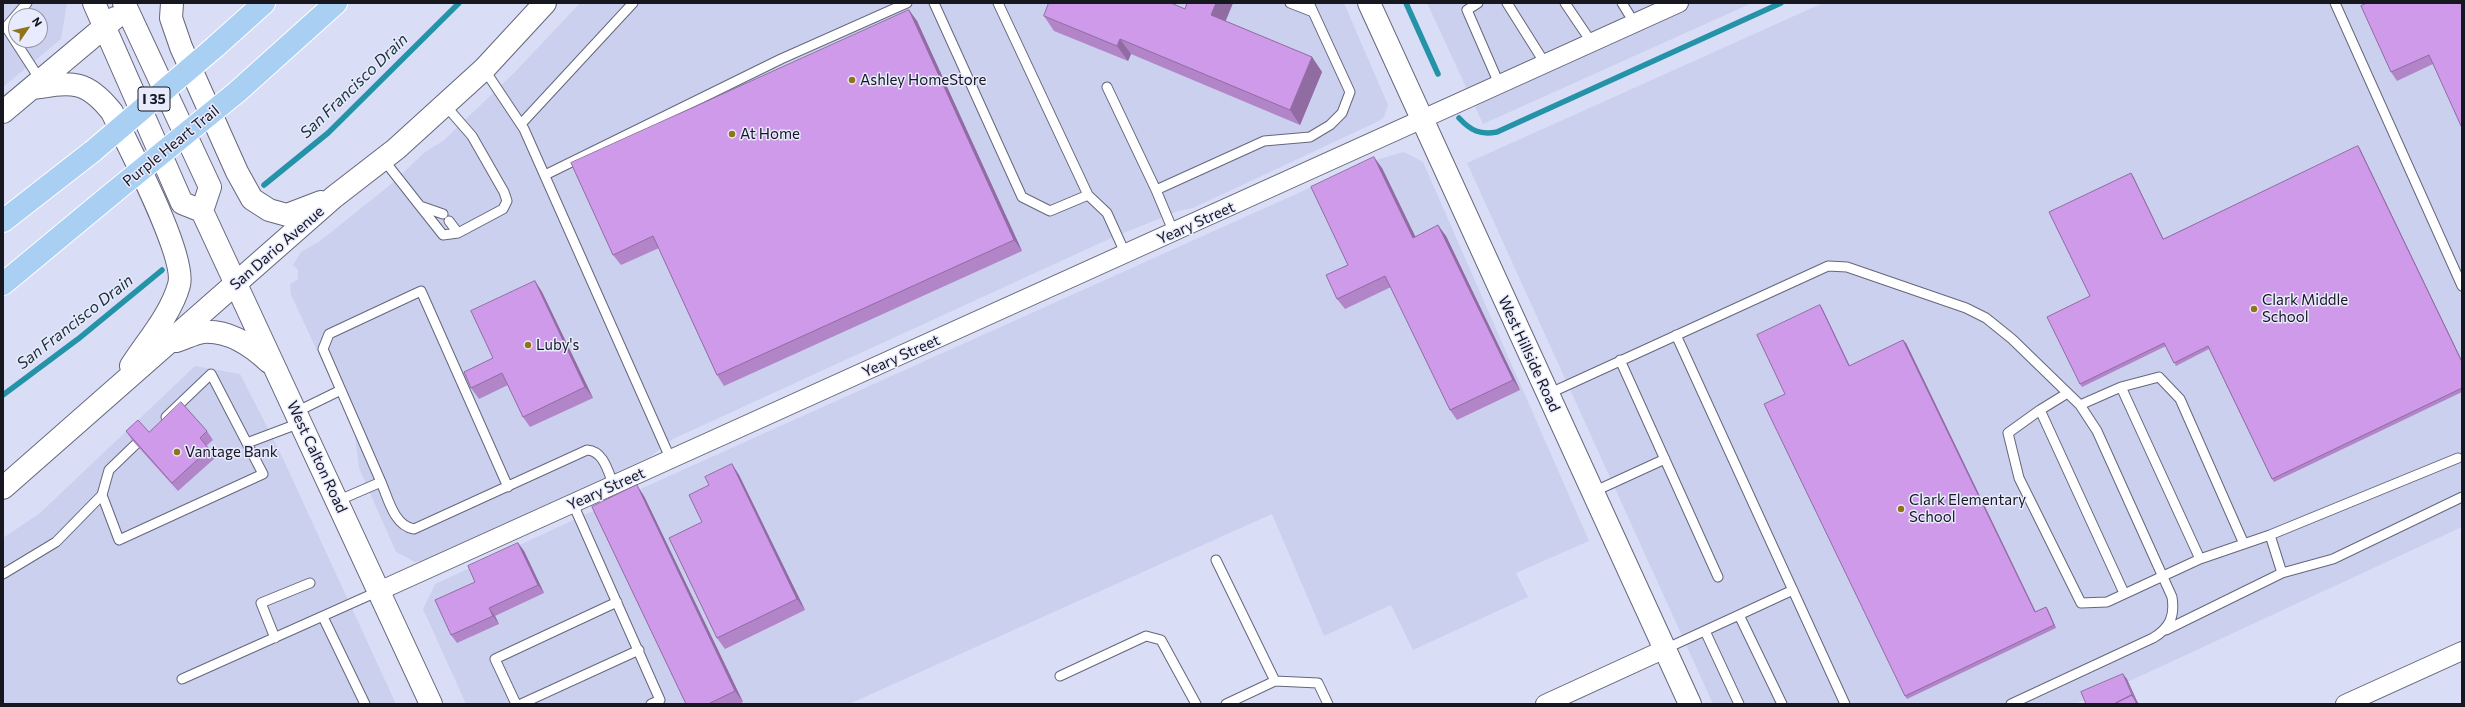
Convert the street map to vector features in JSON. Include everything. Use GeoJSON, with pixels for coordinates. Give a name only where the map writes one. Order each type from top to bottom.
{"type":"FeatureCollection","features":[{"type":"Feature","properties":{"kind":"highway","name":"I 35"},"geometry":{"type":"LineString","coordinates":[[3,222],[93,151],[215,47],[264,3]]}},
{"type":"Feature","properties":{"kind":"highway","name":"Purple Heart Trail"},"geometry":{"type":"LineString","coordinates":[[3,284],[237,92],[336,3]]}},
{"type":"Feature","properties":{"kind":"main road"},"geometry":{"type":"LineString","coordinates":[[3,112],[37,85],[104,27],[128,5],[210,187],[202,211],[182,204],[104,27],[94,3]]}},
{"type":"Feature","properties":{"kind":"main road"},"geometry":{"type":"LineString","coordinates":[[172,3],[170,18],[181,47],[237,172],[252,199],[269,210],[287,215],[334,197]]}},
{"type":"Feature","properties":{"kind":"main road","name":"San Dario Avenue"},"geometry":{"type":"LineString","coordinates":[[3,488],[334,197],[383,159],[445,104],[484,69],[545,3]]}},
{"type":"Feature","properties":{"kind":"main road","name":"West Hillside Road"},"geometry":{"type":"LineString","coordinates":[[1369,3],[1690,704]]}},
{"type":"Feature","properties":{"kind":"main road"},"geometry":{"type":"LineString","coordinates":[[37,85],[67,83],[85,86],[100,96],[112,112],[169,236],[180,267],[180,284],[168,310],[114,390]]}},
{"type":"Feature","properties":{"kind":"main road","name":"West Calton Road"},"geometry":{"type":"LineString","coordinates":[[202,211],[431,704]]}},
{"type":"Feature","properties":{"kind":"main road"},"geometry":{"type":"LineString","coordinates":[[165,345],[203,332],[230,336],[254,348],[274,367]]}},
{"type":"Feature","properties":{"kind":"street","name":"Yeary Street"},"geometry":{"type":"LineString","coordinates":[[379,591],[1423,121],[1679,3]]}},
{"type":"Feature","properties":{"kind":"street"},"geometry":{"type":"LineString","coordinates":[[1546,704],[1665,649]]}},
{"type":"Feature","properties":{"kind":"street"},"geometry":{"type":"LineString","coordinates":[[2346,704],[2462,651]]}},
{"type":"Feature","properties":{"kind":"lane"},"geometry":{"type":"LineString","coordinates":[[27,3],[5,27],[37,85]]}},
{"type":"Feature","properties":{"kind":"lane"},"geometry":{"type":"LineString","coordinates":[[521,124],[633,3]]}},
{"type":"Feature","properties":{"kind":"lane"},"geometry":{"type":"LineString","coordinates":[[545,175],[781,59],[907,3]]}},
{"type":"Feature","properties":{"kind":"lane"},"geometry":{"type":"LineString","coordinates":[[934,3],[1022,197],[1050,211],[1088,195]]}},
{"type":"Feature","properties":{"kind":"lane"},"geometry":{"type":"LineString","coordinates":[[998,3],[1088,195],[1107,213],[1126,255]]}},
{"type":"Feature","properties":{"kind":"lane"},"geometry":{"type":"LineString","coordinates":[[1156,190],[1264,141],[1310,137],[1330,125],[1342,113],[1350,92],[1311,7],[1290,3]]}},
{"type":"Feature","properties":{"kind":"lane"},"geometry":{"type":"LineString","coordinates":[[1478,3],[1466,6],[1500,86]]}},
{"type":"Feature","properties":{"kind":"lane"},"geometry":{"type":"LineString","coordinates":[[1507,3],[1546,65]]}},
{"type":"Feature","properties":{"kind":"lane"},"geometry":{"type":"LineString","coordinates":[[1565,3],[1592,43]]}},
{"type":"Feature","properties":{"kind":"lane"},"geometry":{"type":"LineString","coordinates":[[1622,3],[1635,24]]}},
{"type":"Feature","properties":{"kind":"lane"},"geometry":{"type":"LineString","coordinates":[[2335,3],[2462,286]]}},
{"type":"Feature","properties":{"kind":"lane"},"geometry":{"type":"LineString","coordinates":[[484,69],[521,124],[671,460]]}},
{"type":"Feature","properties":{"kind":"lane"},"geometry":{"type":"LineString","coordinates":[[1107,87],[1156,190],[1174,233]]}},
{"type":"Feature","properties":{"kind":"lane"},"geometry":{"type":"LineString","coordinates":[[383,159],[443,235],[458,233],[503,209],[507,201],[504,192],[472,136],[445,104]]}},
{"type":"Feature","properties":{"kind":"lane"},"geometry":{"type":"LineString","coordinates":[[420,206],[446,217],[458,233]]}},
{"type":"Feature","properties":{"kind":"lane"},"geometry":{"type":"LineString","coordinates":[[1548,394],[1818,269],[1828,266],[1847,267],[1966,308],[1986,318],[2012,339],[2066,394],[2080,405],[2097,430],[2172,596],[2174,611],[2166,630]]}},
{"type":"Feature","properties":{"kind":"lane"},"geometry":{"type":"LineString","coordinates":[[508,487],[421,291],[329,334],[323,348],[381,482],[399,521],[405,528],[414,529],[508,487],[588,450],[594,450],[601,456],[614,486]]}},
{"type":"Feature","properties":{"kind":"lane"},"geometry":{"type":"LineString","coordinates":[[1676,335],[1845,704]]}},
{"type":"Feature","properties":{"kind":"lane"},"geometry":{"type":"LineString","coordinates":[[1620,360],[1718,577]]}},
{"type":"Feature","properties":{"kind":"lane"},"geometry":{"type":"LineString","coordinates":[[102,495],[119,540],[263,474],[210,374],[160,423]]}},
{"type":"Feature","properties":{"kind":"lane"},"geometry":{"type":"LineString","coordinates":[[2080,405],[2121,387],[2159,378],[2180,399],[2244,544]]}},
{"type":"Feature","properties":{"kind":"lane"},"geometry":{"type":"LineString","coordinates":[[2121,387],[2200,560]]}},
{"type":"Feature","properties":{"kind":"lane"},"geometry":{"type":"LineString","coordinates":[[247,443],[298,417],[341,390]]}},
{"type":"Feature","properties":{"kind":"lane"},"geometry":{"type":"LineString","coordinates":[[2066,394],[2040,410],[2008,433],[2019,478],[2081,603],[2107,602],[2124,593],[2200,560],[2270,535],[2458,458]]}},
{"type":"Feature","properties":{"kind":"lane"},"geometry":{"type":"LineString","coordinates":[[2040,410],[2124,593]]}},
{"type":"Feature","properties":{"kind":"lane"},"geometry":{"type":"LineString","coordinates":[[4,570],[56,542],[102,495],[109,470],[136,444]]}},
{"type":"Feature","properties":{"kind":"lane"},"geometry":{"type":"LineString","coordinates":[[1593,492],[1665,458]]}},
{"type":"Feature","properties":{"kind":"lane"},"geometry":{"type":"LineString","coordinates":[[337,501],[381,482]]}},
{"type":"Feature","properties":{"kind":"lane"},"geometry":{"type":"LineString","coordinates":[[2011,704],[2153,638],[2166,630],[2282,573],[2333,559],[2462,497]]}},
{"type":"Feature","properties":{"kind":"lane"},"geometry":{"type":"LineString","coordinates":[[573,504],[660,700],[651,704]]}},
{"type":"Feature","properties":{"kind":"lane"},"geometry":{"type":"LineString","coordinates":[[2270,535],[2282,573]]}},
{"type":"Feature","properties":{"kind":"lane"},"geometry":{"type":"LineString","coordinates":[[1216,560],[1275,681]]}},
{"type":"Feature","properties":{"kind":"lane"},"geometry":{"type":"LineString","coordinates":[[275,638],[261,603],[310,583]]}},
{"type":"Feature","properties":{"kind":"lane"},"geometry":{"type":"LineString","coordinates":[[1665,649],[1705,632],[1793,590]]}},
{"type":"Feature","properties":{"kind":"lane"},"geometry":{"type":"LineString","coordinates":[[182,679],[379,591]]}},
{"type":"Feature","properties":{"kind":"lane"},"geometry":{"type":"LineString","coordinates":[[516,704],[494,659],[617,602]]}},
{"type":"Feature","properties":{"kind":"lane"},"geometry":{"type":"LineString","coordinates":[[1739,615],[1782,704]]}},
{"type":"Feature","properties":{"kind":"lane"},"geometry":{"type":"LineString","coordinates":[[323,617],[365,704]]}},
{"type":"Feature","properties":{"kind":"lane"},"geometry":{"type":"LineString","coordinates":[[1705,632],[1739,704]]}},
{"type":"Feature","properties":{"kind":"lane"},"geometry":{"type":"LineString","coordinates":[[1060,676],[1146,636],[1161,640],[1196,704]]}},
{"type":"Feature","properties":{"kind":"lane"},"geometry":{"type":"LineString","coordinates":[[521,704],[638,650]]}},
{"type":"Feature","properties":{"kind":"lane"},"geometry":{"type":"LineString","coordinates":[[1226,704],[1275,681],[1318,683],[1328,704]]}},
{"type":"Feature","properties":{"kind":"shaded area"},"geometry":{"type":"Polygon","coordinates":[[[3,3],[67,3],[61,39],[3,87],[3,3]]]}},
{"type":"Feature","properties":{"kind":"shaded area"},"geometry":{"type":"Polygon","coordinates":[[[580,3],[1344,3],[1388,105],[1384,117],[1379,121],[1193,208],[1178,211],[1109,239],[673,439],[650,457],[419,563],[419,561],[415,562],[396,552],[359,468],[355,435],[348,417],[291,295],[290,284],[298,279],[298,270],[293,265],[301,252],[320,241],[390,185],[425,152],[443,141],[514,73],[580,3]]]}},
{"type":"Feature","properties":{"kind":"shaded area"},"geometry":{"type":"Polygon","coordinates":[[[1427,3],[1752,3],[1483,124],[1427,3]]]}},
{"type":"Feature","properties":{"kind":"shaded area"},"geometry":{"type":"Polygon","coordinates":[[[1823,3],[2462,3],[2462,527],[2134,679],[2075,704],[1713,704],[1467,163],[1823,3]]]}},
{"type":"Feature","properties":{"kind":"shaded area"},"geometry":{"type":"Polygon","coordinates":[[[1404,152],[1423,162],[1589,541],[1516,573],[1528,597],[1413,650],[1391,605],[1324,636],[1272,514],[849,704],[466,704],[423,609],[435,584],[647,486],[1365,163],[1404,152]]]}},
{"type":"Feature","properties":{"kind":"shaded area"},"geometry":{"type":"Polygon","coordinates":[[[195,366],[240,374],[279,450],[396,704],[3,704],[3,538],[40,513],[195,366]]]}},
{"type":"Feature","properties":{"kind":"building"},"geometry":{"type":"Polygon","coordinates":[[[1049,3],[1171,3],[1185,9],[1187,3],[1216,3],[1211,15],[1312,57],[1290,110],[1120,39],[1117,46],[1044,16],[1049,3]]]}},
{"type":"Feature","properties":{"kind":"building"},"geometry":{"type":"Polygon","coordinates":[[[2367,3],[2462,3],[2462,128],[2429,55],[2391,72],[2361,6],[2367,3]]]}},
{"type":"Feature","properties":{"kind":"building"},"geometry":{"type":"Polygon","coordinates":[[[909,10],[1014,240],[717,375],[653,236],[613,255],[571,163],[909,10]]]}},
{"type":"Feature","properties":{"kind":"building","name":"Clark Middle School"},"geometry":{"type":"Polygon","coordinates":[[[2358,146],[2462,362],[2462,388],[2272,479],[2208,346],[2174,363],[2164,343],[2080,384],[2047,317],[2090,296],[2049,212],[2131,173],[2163,239],[2358,146]]]}},
{"type":"Feature","properties":{"kind":"building"},"geometry":{"type":"Polygon","coordinates":[[[1374,157],[1413,238],[1438,225],[1513,380],[1450,410],[1385,276],[1337,299],[1326,275],[1348,265],[1311,187],[1374,157]]]}},
{"type":"Feature","properties":{"kind":"building","name":"Luby's"},"geometry":{"type":"Polygon","coordinates":[[[535,281],[585,387],[523,417],[502,373],[471,388],[464,372],[493,358],[471,311],[535,281]]]}},
{"type":"Feature","properties":{"kind":"building","name":"Clark Elementary School"},"geometry":{"type":"Polygon","coordinates":[[[1820,305],[1849,366],[1903,340],[2035,612],[2046,607],[2054,625],[1905,696],[1764,404],[1785,394],[1757,335],[1820,305]]]}},
{"type":"Feature","properties":{"kind":"building","name":"Vantage Bank"},"geometry":{"type":"Polygon","coordinates":[[[181,402],[207,431],[200,438],[209,449],[172,483],[126,431],[138,420],[149,432],[181,402]]]}},
{"type":"Feature","properties":{"kind":"building"},"geometry":{"type":"Polygon","coordinates":[[[732,464],[797,599],[717,638],[669,538],[702,522],[689,495],[709,485],[705,477],[732,464]]]}},
{"type":"Feature","properties":{"kind":"building"},"geometry":{"type":"Polygon","coordinates":[[[637,485],[735,691],[708,704],[686,704],[592,507],[637,485]]]}},
{"type":"Feature","properties":{"kind":"building"},"geometry":{"type":"Polygon","coordinates":[[[518,543],[538,585],[489,608],[493,616],[451,635],[435,600],[475,582],[468,566],[518,543]]]}},
{"type":"Feature","properties":{"kind":"building"},"geometry":{"type":"Polygon","coordinates":[[[2123,674],[2133,697],[2132,695],[2114,704],[2086,704],[2081,692],[2123,674]]]}},
{"type":"Feature","properties":{"kind":"building"},"geometry":{"type":"Polygon","coordinates":[[[2132,695],[2137,704],[2114,704],[2132,695]]]}},
{"type":"Feature","properties":{"kind":"waterway","name":"San Francisco Drain"},"geometry":{"type":"LineString","coordinates":[[264,185],[328,133],[459,3]]}},
{"type":"Feature","properties":{"kind":"waterway"},"geometry":{"type":"LineString","coordinates":[[1406,3],[1438,74]]}},
{"type":"Feature","properties":{"kind":"waterway"},"geometry":{"type":"LineString","coordinates":[[1459,118],[1476,131],[1486,133],[1497,132],[1781,3]]}},
{"type":"Feature","properties":{"kind":"waterway","name":"San Francisco Drain"},"geometry":{"type":"LineString","coordinates":[[3,395],[78,339],[162,270]]}},
{"type":"Feature","properties":{"kind":"place","name":"Ashley HomeStore"},"geometry":{"type":"Point","coordinates":[852,80]}},
{"type":"Feature","properties":{"kind":"place","name":"At Home"},"geometry":{"type":"Point","coordinates":[732,134]}},
{"type":"Feature","properties":{"kind":"place","name":"Clark Middle School"},"geometry":{"type":"Point","coordinates":[2254,309]}},
{"type":"Feature","properties":{"kind":"place","name":"Luby's"},"geometry":{"type":"Point","coordinates":[528,345]}},
{"type":"Feature","properties":{"kind":"place","name":"Vantage Bank"},"geometry":{"type":"Point","coordinates":[177,452]}},
{"type":"Feature","properties":{"kind":"place","name":"Clark Elementary School"},"geometry":{"type":"Point","coordinates":[1901,509]}}]}
